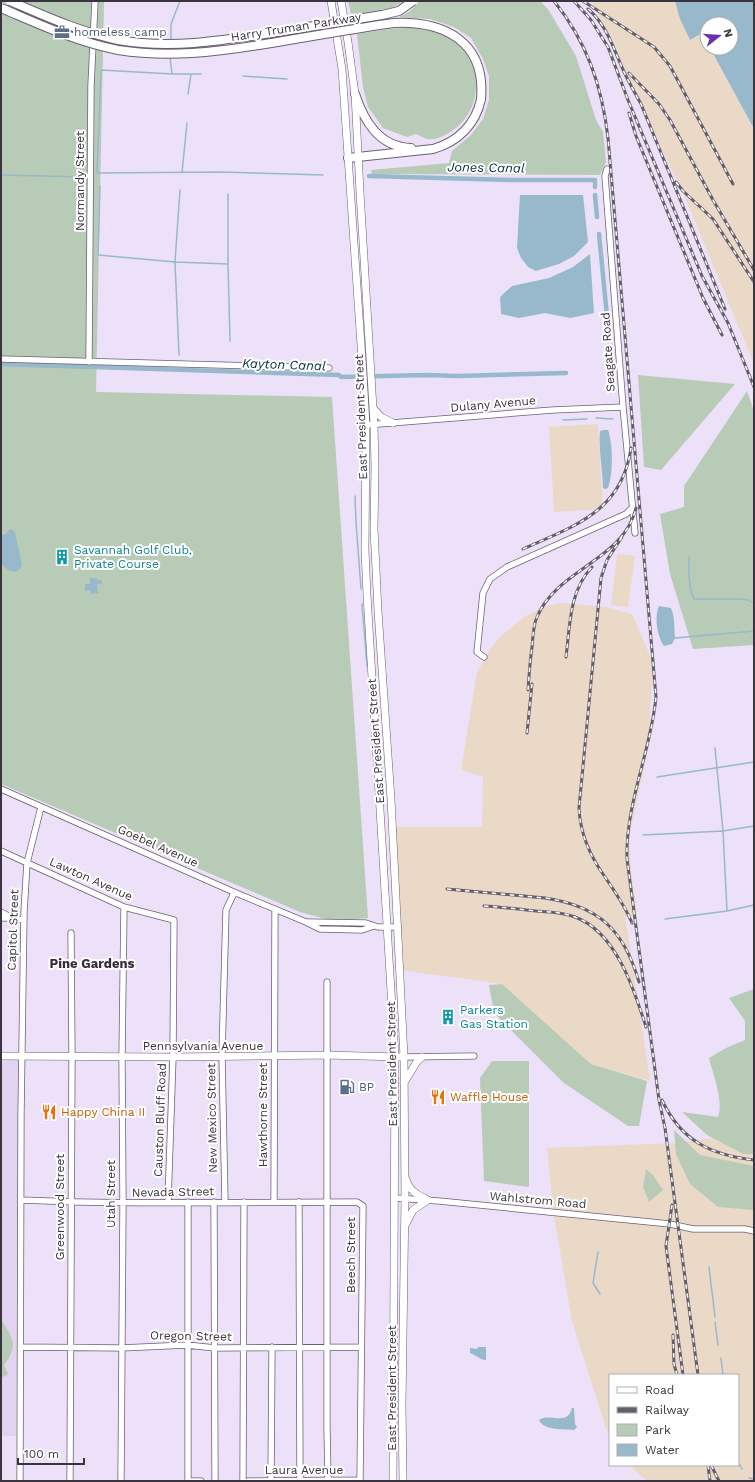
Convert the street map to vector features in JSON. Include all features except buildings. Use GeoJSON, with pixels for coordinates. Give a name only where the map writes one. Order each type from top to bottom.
{"type":"FeatureCollection","features":[{"type":"Feature","properties":{"kind":"highway","name":"Harry Truman Parkway"},"geometry":{"type":"LineString","coordinates":[[10,1],[73,27],[103,36],[149,44],[180,44],[219,41],[382,15],[399,11],[413,1]]}},
{"type":"Feature","properties":{"kind":"highway","name":"Harry Truman Parkway"},"geometry":{"type":"LineString","coordinates":[[1,8],[55,31],[85,41],[116,49],[156,54],[212,52],[394,23],[428,25],[451,33],[464,44],[469,50],[480,72],[482,85],[481,99],[477,112],[464,131],[452,141],[433,149]]}},
{"type":"Feature","properties":{"kind":"highway"},"geometry":{"type":"LineString","coordinates":[[355,94],[364,117],[381,137],[392,144],[405,148],[433,149]]}},
{"type":"Feature","properties":{"kind":"highway"},"geometry":{"type":"LineString","coordinates":[[348,158],[433,149]]}},
{"type":"Feature","properties":{"kind":"main road","name":"East President Street"},"geometry":{"type":"LineString","coordinates":[[331,1],[342,69],[366,425],[365,492],[367,595],[395,1057],[394,1481]]}},
{"type":"Feature","properties":{"kind":"main road","name":"East President Street"},"geometry":{"type":"LineString","coordinates":[[341,1],[355,94],[374,424],[374,529],[378,611],[398,927],[404,1057],[405,1231],[402,1405],[403,1481]]}},
{"type":"Feature","properties":{"kind":"main road"},"geometry":{"type":"LineString","coordinates":[[373,408],[381,417],[393,423]]}},
{"type":"Feature","properties":{"kind":"main road"},"geometry":{"type":"LineString","coordinates":[[365,492],[368,521],[374,529]]}},
{"type":"Feature","properties":{"kind":"main road","name":"Pennsylvania Avenue"},"geometry":{"type":"LineString","coordinates":[[1,1056],[275,1057],[326,1055],[404,1057]]}},
{"type":"Feature","properties":{"kind":"main road"},"geometry":{"type":"LineString","coordinates":[[404,1083],[416,1063],[422,1057]]}},
{"type":"Feature","properties":{"kind":"main road"},"geometry":{"type":"LineString","coordinates":[[404,1172],[407,1184],[412,1190],[428,1200],[413,1210],[408,1219],[405,1231]]}},
{"type":"Feature","properties":{"kind":"street","name":"Normandy Street"},"geometry":{"type":"LineString","coordinates":[[89,362],[91,86],[95,1]]}},
{"type":"Feature","properties":{"kind":"street","name":"Seagate Road"},"geometry":{"type":"LineString","coordinates":[[606,169],[605,176],[623,407],[635,533]]}},
{"type":"Feature","properties":{"kind":"street"},"geometry":{"type":"LineString","coordinates":[[1,359],[329,368]]}},
{"type":"Feature","properties":{"kind":"street","name":"Dulany Avenue"},"geometry":{"type":"LineString","coordinates":[[366,425],[553,410],[623,407]]}},
{"type":"Feature","properties":{"kind":"street"},"geometry":{"type":"LineString","coordinates":[[484,657],[477,652],[483,593],[490,579],[507,568],[626,514],[632,508]]}},
{"type":"Feature","properties":{"kind":"street","name":"Goebel Avenue"},"geometry":{"type":"LineString","coordinates":[[1,789],[320,929],[362,930],[374,926],[388,928],[398,927]]}},
{"type":"Feature","properties":{"kind":"street","name":"Capitol Street"},"geometry":{"type":"LineString","coordinates":[[20,1481],[21,1056],[24,920],[27,863],[40,807]]}},
{"type":"Feature","properties":{"kind":"street","name":"Lawton Avenue"},"geometry":{"type":"LineString","coordinates":[[1,851],[124,907],[174,920]]}},
{"type":"Feature","properties":{"kind":"street","name":"New Mexico Street"},"geometry":{"type":"LineString","coordinates":[[225,1202],[222,1056],[226,910],[236,892]]}},
{"type":"Feature","properties":{"kind":"street","name":"Utah Street"},"geometry":{"type":"LineString","coordinates":[[121,1481],[123,1204],[122,1057],[124,907]]}},
{"type":"Feature","properties":{"kind":"street","name":"Hawthorne Street"},"geometry":{"type":"LineString","coordinates":[[274,1201],[275,909]]}},
{"type":"Feature","properties":{"kind":"street"},"geometry":{"type":"LineString","coordinates":[[1,912],[12,918]]}},
{"type":"Feature","properties":{"kind":"street"},"geometry":{"type":"LineString","coordinates":[[1,918],[24,920]]}},
{"type":"Feature","properties":{"kind":"street","name":"Causton Bluff Road"},"geometry":{"type":"LineString","coordinates":[[168,1202],[173,1057],[174,920]]}},
{"type":"Feature","properties":{"kind":"street","name":"Greenwood Street"},"geometry":{"type":"LineString","coordinates":[[70,1481],[72,1056],[71,933]]}},
{"type":"Feature","properties":{"kind":"street"},"geometry":{"type":"LineString","coordinates":[[327,982],[326,1202],[328,1480]]}},
{"type":"Feature","properties":{"kind":"street"},"geometry":{"type":"LineString","coordinates":[[404,1057],[474,1056]]}},
{"type":"Feature","properties":{"kind":"street","name":"Wahlstrom Road"},"geometry":{"type":"LineString","coordinates":[[395,1198],[679,1225],[694,1229],[745,1229],[754,1231]]}},
{"type":"Feature","properties":{"kind":"street","name":"Nevada Street"},"geometry":{"type":"LineString","coordinates":[[21,1200],[123,1204],[168,1202],[326,1202]]}},
{"type":"Feature","properties":{"kind":"street"},"geometry":{"type":"LineString","coordinates":[[188,1202],[188,1481],[201,1481]]}},
{"type":"Feature","properties":{"kind":"street"},"geometry":{"type":"LineString","coordinates":[[214,1202],[215,1481]]}},
{"type":"Feature","properties":{"kind":"street"},"geometry":{"type":"LineString","coordinates":[[243,1481],[244,1202]]}},
{"type":"Feature","properties":{"kind":"street"},"geometry":{"type":"LineString","coordinates":[[299,1202],[300,1480]]}},
{"type":"Feature","properties":{"kind":"street","name":"Beech Street"},"geometry":{"type":"LineString","coordinates":[[326,1202],[358,1202],[362,1206],[360,1481]]}},
{"type":"Feature","properties":{"kind":"street","name":"Oregon Street"},"geometry":{"type":"LineString","coordinates":[[21,1347],[362,1347]]}},
{"type":"Feature","properties":{"kind":"street"},"geometry":{"type":"LineString","coordinates":[[271,1481],[272,1347]]}},
{"type":"Feature","properties":{"kind":"street","name":"Laura Avenue"},"geometry":{"type":"LineString","coordinates":[[248,1481],[360,1481]]}},
{"type":"Feature","properties":{"kind":"shaded area"},"geometry":{"type":"Polygon","coordinates":[[[592,1],[674,1],[690,40],[699,35],[699,56],[714,56],[754,130],[754,364],[686,200],[592,1]]]}},
{"type":"Feature","properties":{"kind":"shaded area"},"geometry":{"type":"Polygon","coordinates":[[[598,424],[603,509],[554,512],[549,427],[598,424]]]}},
{"type":"Feature","properties":{"kind":"shaded area"},"geometry":{"type":"Polygon","coordinates":[[[617,554],[635,556],[628,607],[611,605],[617,554]]]}},
{"type":"Feature","properties":{"kind":"shaded area"},"geometry":{"type":"Polygon","coordinates":[[[564,603],[606,607],[632,614],[654,665],[650,711],[650,739],[629,838],[631,870],[637,915],[625,917],[650,1081],[591,1064],[502,984],[400,970],[391,827],[482,827],[483,777],[461,770],[477,672],[490,649],[501,636],[524,617],[545,606],[564,603]]]}},
{"type":"Feature","properties":{"kind":"shaded area"},"geometry":{"type":"Polygon","coordinates":[[[1,1056],[21,1056],[16,1436],[1,1436],[1,1056]]]}},
{"type":"Feature","properties":{"kind":"shaded area"},"geometry":{"type":"Polygon","coordinates":[[[754,1132],[754,1481],[647,1481],[630,1466],[739,1466],[739,1374],[609,1374],[609,1438],[572,1321],[554,1216],[547,1148],[677,1143],[754,1132]]]}},
{"type":"Feature","properties":{"kind":"green space"},"geometry":{"type":"Polygon","coordinates":[[[1,1],[104,1],[96,392],[332,397],[368,918],[333,921],[300,912],[1,784],[1,1]]]}},
{"type":"Feature","properties":{"kind":"green space"},"geometry":{"type":"Polygon","coordinates":[[[348,1],[405,1],[392,8],[351,15],[348,1]]]}},
{"type":"Feature","properties":{"kind":"green space"},"geometry":{"type":"Polygon","coordinates":[[[420,1],[540,1],[548,9],[576,56],[596,120],[603,132],[606,162],[600,175],[372,174],[371,170],[449,163],[452,151],[471,135],[483,119],[489,100],[489,76],[483,59],[471,38],[454,27],[430,19],[399,17],[410,11],[420,1]]]}},
{"type":"Feature","properties":{"kind":"green space"},"geometry":{"type":"Polygon","coordinates":[[[408,27],[442,33],[457,42],[467,54],[474,68],[476,83],[475,99],[469,113],[459,125],[441,137],[427,139],[416,134],[407,137],[383,128],[368,107],[363,87],[357,34],[408,27]]]}},
{"type":"Feature","properties":{"kind":"green space"},"geometry":{"type":"Polygon","coordinates":[[[638,375],[735,384],[661,470],[644,467],[638,375]]]}},
{"type":"Feature","properties":{"kind":"green space"},"geometry":{"type":"Polygon","coordinates":[[[747,391],[754,411],[754,645],[693,649],[670,574],[660,514],[684,507],[684,486],[747,391]]]}},
{"type":"Feature","properties":{"kind":"green space"},"geometry":{"type":"Polygon","coordinates":[[[502,984],[591,1064],[647,1081],[639,1126],[628,1126],[564,1083],[494,1013],[489,985],[502,984]]]}},
{"type":"Feature","properties":{"kind":"green space"},"geometry":{"type":"Polygon","coordinates":[[[754,989],[754,1154],[743,1154],[707,1135],[682,1112],[718,1117],[720,1111],[719,1096],[709,1058],[726,1048],[745,1040],[745,1021],[729,998],[754,989]]]}},
{"type":"Feature","properties":{"kind":"green space"},"geometry":{"type":"Polygon","coordinates":[[[492,1061],[529,1061],[529,1187],[484,1181],[480,1078],[492,1061]]]}},
{"type":"Feature","properties":{"kind":"green space"},"geometry":{"type":"Polygon","coordinates":[[[674,1130],[700,1155],[754,1166],[754,1210],[718,1207],[690,1184],[676,1154],[674,1130]]]}},
{"type":"Feature","properties":{"kind":"green space"},"geometry":{"type":"Polygon","coordinates":[[[646,1169],[653,1175],[663,1190],[649,1202],[643,1187],[646,1169]]]}},
{"type":"Feature","properties":{"kind":"green space"},"geometry":{"type":"Polygon","coordinates":[[[1,1319],[9,1332],[13,1346],[12,1352],[4,1365],[8,1374],[1,1378],[1,1319]]]}},
{"type":"Feature","properties":{"kind":"water"},"geometry":{"type":"Polygon","coordinates":[[[675,1],[754,1],[754,129],[714,56],[739,56],[739,16],[699,16],[699,35],[690,40],[680,19],[675,1]]]}},
{"type":"Feature","properties":{"kind":"water"},"geometry":{"type":"Polygon","coordinates":[[[520,195],[583,195],[588,242],[574,256],[559,264],[536,271],[528,267],[521,258],[517,248],[520,195]]]}},
{"type":"Feature","properties":{"kind":"water"},"geometry":{"type":"Polygon","coordinates":[[[590,254],[594,313],[570,318],[545,313],[519,318],[501,314],[500,297],[512,286],[549,278],[573,267],[590,254]]]}},
{"type":"Feature","properties":{"kind":"water"},"geometry":{"type":"Polygon","coordinates":[[[608,430],[612,453],[610,482],[608,488],[605,489],[603,488],[600,445],[600,431],[608,430]]]}},
{"type":"Feature","properties":{"kind":"water"},"geometry":{"type":"Polygon","coordinates":[[[11,529],[15,532],[22,565],[16,572],[7,569],[1,563],[1,535],[6,534],[11,529]]]}},
{"type":"Feature","properties":{"kind":"water"},"geometry":{"type":"Polygon","coordinates":[[[90,578],[102,580],[102,584],[97,584],[98,593],[91,594],[90,590],[85,591],[85,584],[90,584],[90,578]]]}},
{"type":"Feature","properties":{"kind":"water"},"geometry":{"type":"Polygon","coordinates":[[[659,606],[671,608],[674,619],[675,638],[672,644],[664,646],[657,626],[657,610],[659,606]]]}},
{"type":"Feature","properties":{"kind":"water"},"geometry":{"type":"Polygon","coordinates":[[[478,1347],[486,1347],[486,1360],[470,1353],[470,1348],[477,1349],[478,1347]]]}},
{"type":"Feature","properties":{"kind":"water"},"geometry":{"type":"Polygon","coordinates":[[[572,1408],[574,1408],[575,1424],[577,1427],[574,1430],[550,1428],[542,1424],[539,1420],[548,1417],[566,1417],[570,1414],[572,1408]]]}},
{"type":"Feature","properties":{"kind":"waterway"},"geometry":{"type":"LineString","coordinates":[[171,41],[171,24],[180,1]]}},
{"type":"Feature","properties":{"kind":"waterway"},"geometry":{"type":"LineString","coordinates":[[170,57],[172,74],[101,70],[97,173],[221,172],[323,175]]}},
{"type":"Feature","properties":{"kind":"waterway"},"geometry":{"type":"LineString","coordinates":[[172,74],[201,74]]}},
{"type":"Feature","properties":{"kind":"waterway"},"geometry":{"type":"LineString","coordinates":[[188,94],[191,74]]}},
{"type":"Feature","properties":{"kind":"waterway"},"geometry":{"type":"LineString","coordinates":[[243,76],[287,79]]}},
{"type":"Feature","properties":{"kind":"waterway"},"geometry":{"type":"LineString","coordinates":[[182,173],[187,123]]}},
{"type":"Feature","properties":{"kind":"waterway"},"geometry":{"type":"LineString","coordinates":[[1,175],[84,177]]}},
{"type":"Feature","properties":{"kind":"waterway","name":"Jones Canal"},"geometry":{"type":"LineString","coordinates":[[369,176],[511,180],[595,180],[595,187]]}},
{"type":"Feature","properties":{"kind":"waterway"},"geometry":{"type":"LineString","coordinates":[[100,186],[98,255],[175,262],[180,190]]}},
{"type":"Feature","properties":{"kind":"waterway"},"geometry":{"type":"LineString","coordinates":[[179,355],[175,262],[228,264],[228,194]]}},
{"type":"Feature","properties":{"kind":"waterway","name":"Jones Canal"},"geometry":{"type":"LineString","coordinates":[[595,195],[597,217]]}},
{"type":"Feature","properties":{"kind":"waterway","name":"Jones Canal"},"geometry":{"type":"LineString","coordinates":[[599,234],[609,337]]}},
{"type":"Feature","properties":{"kind":"waterway"},"geometry":{"type":"LineString","coordinates":[[228,264],[230,341]]}},
{"type":"Feature","properties":{"kind":"waterway","name":"Kayton Canal"},"geometry":{"type":"LineString","coordinates":[[1,364],[339,375],[341,377],[566,373]]}},
{"type":"Feature","properties":{"kind":"waterway"},"geometry":{"type":"LineString","coordinates":[[596,418],[613,419]]}},
{"type":"Feature","properties":{"kind":"waterway"},"geometry":{"type":"LineString","coordinates":[[563,420],[587,419]]}},
{"type":"Feature","properties":{"kind":"waterway"},"geometry":{"type":"LineString","coordinates":[[355,496],[361,589]]}},
{"type":"Feature","properties":{"kind":"waterway"},"geometry":{"type":"LineString","coordinates":[[689,557],[690,584],[694,599],[739,599],[749,600],[754,604]]}},
{"type":"Feature","properties":{"kind":"waterway"},"geometry":{"type":"LineString","coordinates":[[362,604],[367,666]]}},
{"type":"Feature","properties":{"kind":"waterway"},"geometry":{"type":"LineString","coordinates":[[675,638],[754,631]]}},
{"type":"Feature","properties":{"kind":"waterway"},"geometry":{"type":"LineString","coordinates":[[715,748],[723,831],[727,911]]}},
{"type":"Feature","properties":{"kind":"waterway"},"geometry":{"type":"LineString","coordinates":[[657,777],[754,762]]}},
{"type":"Feature","properties":{"kind":"waterway"},"geometry":{"type":"LineString","coordinates":[[643,835],[723,831],[754,826]]}},
{"type":"Feature","properties":{"kind":"waterway"},"geometry":{"type":"LineString","coordinates":[[665,919],[727,911],[754,905]]}},
{"type":"Feature","properties":{"kind":"waterway"},"geometry":{"type":"LineString","coordinates":[[598,1252],[593,1283],[600,1294]]}},
{"type":"Feature","properties":{"kind":"waterway"},"geometry":{"type":"LineString","coordinates":[[709,1267],[715,1317]]}},
{"type":"Feature","properties":{"kind":"waterway"},"geometry":{"type":"LineString","coordinates":[[715,1322],[718,1345]]}},
{"type":"Feature","properties":{"kind":"waterway"},"geometry":{"type":"LineString","coordinates":[[721,1358],[723,1374]]}},
{"type":"Feature","properties":{"kind":"waterway"},"geometry":{"type":"LineString","coordinates":[[739,1464],[742,1469]]}},
{"type":"Feature","properties":{"kind":"waterway"},"geometry":{"type":"LineString","coordinates":[[749,1478],[754,1479]]}},
{"type":"Feature","properties":{"kind":"railway"},"geometry":{"type":"LineString","coordinates":[[554,1],[576,32],[591,65],[602,100],[608,138],[656,697],[649,738],[630,818],[627,839],[627,859],[698,1374]]}},
{"type":"Feature","properties":{"kind":"railway"},"geometry":{"type":"LineString","coordinates":[[574,1],[591,20],[608,47],[628,100],[702,276],[728,323],[754,387]]}},
{"type":"Feature","properties":{"kind":"railway"},"geometry":{"type":"LineString","coordinates":[[583,1],[654,47],[670,66],[733,184]]}},
{"type":"Feature","properties":{"kind":"railway"},"geometry":{"type":"LineString","coordinates":[[588,9],[606,32],[626,76],[641,104],[725,309]]}},
{"type":"Feature","properties":{"kind":"railway"},"geometry":{"type":"LineString","coordinates":[[629,73],[659,104],[670,120],[713,200],[754,270]]}},
{"type":"Feature","properties":{"kind":"railway"},"geometry":{"type":"LineString","coordinates":[[629,113],[636,136],[703,298],[722,335]]}},
{"type":"Feature","properties":{"kind":"railway"},"geometry":{"type":"LineString","coordinates":[[676,182],[683,191],[713,219],[754,282]]}},
{"type":"Feature","properties":{"kind":"railway"},"geometry":{"type":"LineString","coordinates":[[523,549],[577,524],[593,514],[606,502],[618,488],[626,470],[631,448]]}},
{"type":"Feature","properties":{"kind":"railway"},"geometry":{"type":"LineString","coordinates":[[528,690],[533,632],[537,617],[547,601],[559,587],[605,553],[618,540],[629,526],[636,508]]}},
{"type":"Feature","properties":{"kind":"railway"},"geometry":{"type":"LineString","coordinates":[[622,537],[607,560],[601,578],[579,808],[581,827],[590,853],[623,905],[632,923]]}},
{"type":"Feature","properties":{"kind":"railway"},"geometry":{"type":"LineString","coordinates":[[566,657],[570,621],[575,598],[584,576],[592,567]]}},
{"type":"Feature","properties":{"kind":"railway"},"geometry":{"type":"LineString","coordinates":[[527,733],[532,684]]}},
{"type":"Feature","properties":{"kind":"railway"},"geometry":{"type":"LineString","coordinates":[[447,889],[545,898],[580,907],[595,914],[607,924],[626,948],[639,982]]}},
{"type":"Feature","properties":{"kind":"railway"},"geometry":{"type":"LineString","coordinates":[[484,906],[560,913],[570,915],[589,924],[602,935],[621,963],[636,996],[646,1027]]}},
{"type":"Feature","properties":{"kind":"railway"},"geometry":{"type":"LineString","coordinates":[[662,1100],[678,1126],[699,1144],[724,1154],[754,1160]]}},
{"type":"Feature","properties":{"kind":"railway"},"geometry":{"type":"LineString","coordinates":[[672,1205],[666,1246],[683,1374]]}},
{"type":"Feature","properties":{"kind":"railway"},"geometry":{"type":"LineString","coordinates":[[673,1335],[674,1364],[677,1374]]}},
{"type":"Feature","properties":{"kind":"railway"},"geometry":{"type":"LineString","coordinates":[[708,1466],[710,1481]]}},
{"type":"Feature","properties":{"kind":"railway"},"geometry":{"type":"LineString","coordinates":[[712,1466],[719,1481]]}},
{"type":"Feature","properties":{"kind":"place","name":"homeless camp"},"geometry":{"type":"Point","coordinates":[62,32]}},
{"type":"Feature","properties":{"kind":"place","name":"Savannah Golf Club, Private Course"},"geometry":{"type":"Point","coordinates":[62,557]}},
{"type":"Feature","properties":{"kind":"place","name":"Parkers Gas Station"},"geometry":{"type":"Point","coordinates":[448,1017]}},
{"type":"Feature","properties":{"kind":"place","name":"BP"},"geometry":{"type":"Point","coordinates":[347,1087]}},
{"type":"Feature","properties":{"kind":"place","name":"Waffle House"},"geometry":{"type":"Point","coordinates":[438,1097]}},
{"type":"Feature","properties":{"kind":"place","name":"Happy China II"},"geometry":{"type":"Point","coordinates":[49,1112]}},
{"type":"Feature","properties":{"kind":"district","name":"Pine Gardens"},"geometry":{"type":"Point","coordinates":[92,963]}}]}
